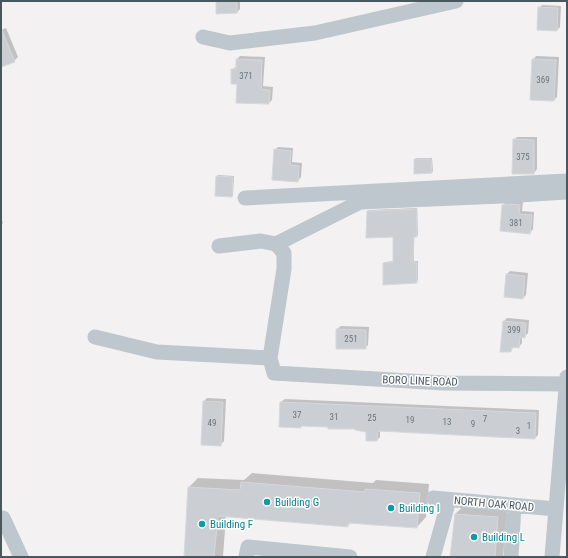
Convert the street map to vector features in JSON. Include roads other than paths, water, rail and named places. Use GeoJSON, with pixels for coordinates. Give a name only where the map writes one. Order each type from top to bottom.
{"type":"FeatureCollection","features":[{"type":"Feature","properties":{"kind":"street"},"geometry":{"type":"LineString","coordinates":[[202,37],[230,42],[315,33],[456,1]]}},
{"type":"Feature","properties":{"kind":"street"},"geometry":{"type":"LineString","coordinates":[[245,198],[567,181]]}},
{"type":"Feature","properties":{"kind":"street"},"geometry":{"type":"LineString","coordinates":[[276,244],[360,202],[494,197],[567,192]]}},
{"type":"Feature","properties":{"kind":"street"},"geometry":{"type":"LineString","coordinates":[[95,337],[157,352],[270,358],[284,269],[284,253],[276,244],[261,240],[219,246]]}},
{"type":"Feature","properties":{"kind":"street","name":"BORO LINE ROAD"},"geometry":{"type":"LineString","coordinates":[[270,358],[274,373],[444,383],[567,381]]}},
{"type":"Feature","properties":{"kind":"street"},"geometry":{"type":"LineString","coordinates":[[552,557],[567,381]]}},
{"type":"Feature","properties":{"kind":"street","name":"NORTH OAK ROAD"},"geometry":{"type":"LineString","coordinates":[[433,498],[556,509]]}},
{"type":"Feature","properties":{"kind":"street"},"geometry":{"type":"LineString","coordinates":[[433,557],[449,500]]}},
{"type":"Feature","properties":{"kind":"street"},"geometry":{"type":"LineString","coordinates":[[511,557],[514,505]]}},
{"type":"Feature","properties":{"kind":"street"},"geometry":{"type":"LineString","coordinates":[[3,518],[21,557]]}},
{"type":"Feature","properties":{"kind":"street"},"geometry":{"type":"LineString","coordinates":[[246,557],[248,547],[350,557]]}},
{"type":"Feature","properties":{"kind":"place","name":"Building G"},"geometry":{"type":"Point","coordinates":[267,502]}},
{"type":"Feature","properties":{"kind":"place","name":"Building I"},"geometry":{"type":"Point","coordinates":[391,508]}},
{"type":"Feature","properties":{"kind":"place","name":"Building F"},"geometry":{"type":"Point","coordinates":[202,524]}},
{"type":"Feature","properties":{"kind":"place","name":"Building L"},"geometry":{"type":"Point","coordinates":[474,537]}}]}
